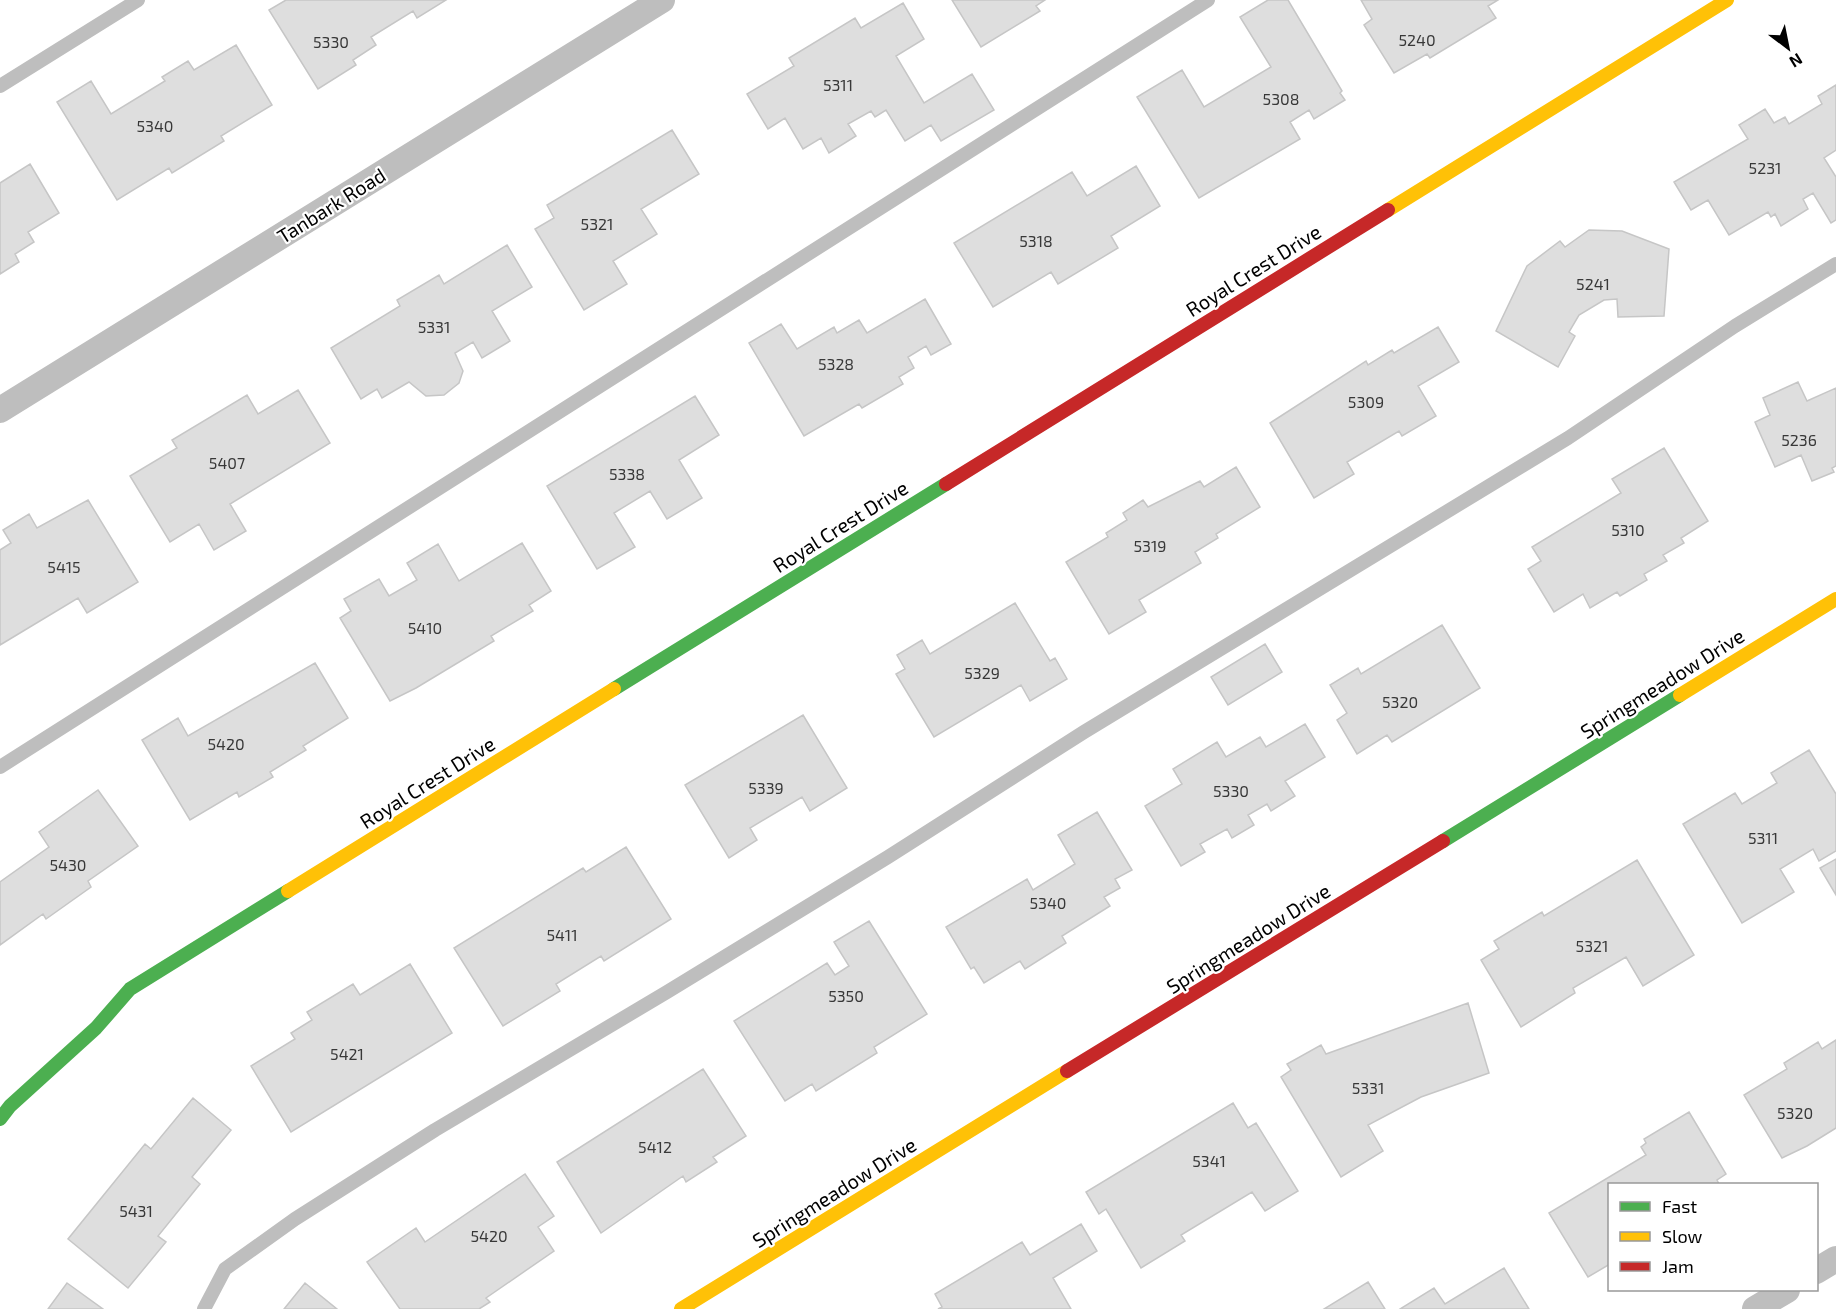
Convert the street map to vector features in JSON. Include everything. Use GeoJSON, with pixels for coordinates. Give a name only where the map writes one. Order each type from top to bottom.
{"type":"FeatureCollection","features":[{"type":"Feature","properties":{"kind":"street","name":"Tanbark Road"},"geometry":{"type":"LineString","coordinates":[[0,410],[662,0]]}},
{"type":"Feature","properties":{"kind":"street","name":"Royal Crest Drive"},"geometry":{"type":"LineString","coordinates":[[0,1119],[10,1106],[96,1028],[130,989],[1727,0]]}},
{"type":"Feature","properties":{"kind":"street","name":"Springmeadow Drive"},"geometry":{"type":"LineString","coordinates":[[681,1309],[1836,599]]}},
{"type":"Feature","properties":{"kind":"street"},"geometry":{"type":"LineString","coordinates":[[1818,1270],[1836,1259]]}},
{"type":"Feature","properties":{"kind":"street"},"geometry":{"type":"LineString","coordinates":[[1755,1309],[1784,1291]]}},
{"type":"Feature","properties":{"kind":"lane"},"geometry":{"type":"LineString","coordinates":[[0,86],[138,0]]}},
{"type":"Feature","properties":{"kind":"lane"},"geometry":{"type":"LineString","coordinates":[[0,767],[1208,0]]}},
{"type":"Feature","properties":{"kind":"lane"},"geometry":{"type":"LineString","coordinates":[[204,1309],[225,1269],[305,1213],[435,1130],[667,993],[1084,732],[1568,438],[1735,326],[1836,264]]}},
{"type":"Feature","properties":{"kind":"building"},"geometry":{"type":"Polygon","coordinates":[[[286,0],[446,0],[417,18],[413,11],[371,37],[376,45],[353,60],[356,65],[318,89],[269,10],[286,0]]]}},
{"type":"Feature","properties":{"kind":"building"},"geometry":{"type":"Polygon","coordinates":[[[952,0],[1045,0],[1036,6],[1040,11],[981,47],[952,0]]]}},
{"type":"Feature","properties":{"kind":"building"},"geometry":{"type":"Polygon","coordinates":[[[1268,0],[1288,0],[1342,91],[1340,93],[1345,100],[1314,119],[1309,110],[1290,122],[1300,139],[1199,198],[1137,97],[1182,70],[1204,107],[1271,67],[1240,17],[1268,0]]]}},
{"type":"Feature","properties":{"kind":"building"},"geometry":{"type":"Polygon","coordinates":[[[1361,0],[1498,0],[1488,6],[1496,18],[1430,58],[1427,54],[1394,73],[1364,25],[1372,19],[1361,0]]]}},
{"type":"Feature","properties":{"kind":"building"},"geometry":{"type":"Polygon","coordinates":[[[903,3],[924,39],[896,56],[924,103],[972,74],[994,110],[941,141],[931,125],[905,141],[886,110],[875,117],[871,111],[848,124],[856,136],[829,153],[821,138],[803,149],[785,118],[768,129],[747,94],[794,66],[789,58],[855,18],[861,28],[903,3]]]}},
{"type":"Feature","properties":{"kind":"building"},"geometry":{"type":"Polygon","coordinates":[[[236,45],[272,105],[221,136],[224,141],[172,173],[169,168],[117,200],[57,102],[91,81],[111,114],[165,81],[162,77],[188,61],[194,70],[236,45]]]}},
{"type":"Feature","properties":{"kind":"building"},"geometry":{"type":"Polygon","coordinates":[[[1836,85],[1836,150],[1824,158],[1836,177],[1836,220],[1831,223],[1813,193],[1803,199],[1808,209],[1781,226],[1775,214],[1771,217],[1768,212],[1729,235],[1708,200],[1691,210],[1674,182],[1748,139],[1739,125],[1765,109],[1774,123],[1785,117],[1789,124],[1822,104],[1818,96],[1836,85]]]}},
{"type":"Feature","properties":{"kind":"building"},"geometry":{"type":"Polygon","coordinates":[[[672,130],[699,174],[641,209],[657,234],[613,261],[627,284],[584,310],[535,229],[554,218],[547,205],[672,130]]]}},
{"type":"Feature","properties":{"kind":"building"},"geometry":{"type":"Polygon","coordinates":[[[30,164],[59,213],[28,232],[34,242],[15,254],[19,262],[0,274],[0,183],[30,164]]]}},
{"type":"Feature","properties":{"kind":"building"},"geometry":{"type":"Polygon","coordinates":[[[1136,166],[1160,206],[1111,236],[1118,248],[1058,284],[1051,272],[993,307],[954,243],[1072,172],[1087,196],[1136,166]]]}},
{"type":"Feature","properties":{"kind":"building"},"geometry":{"type":"Polygon","coordinates":[[[1589,230],[1622,231],[1669,249],[1664,316],[1618,317],[1617,299],[1604,300],[1579,315],[1569,332],[1575,336],[1558,367],[1496,331],[1527,266],[1560,241],[1565,247],[1589,230]]]}},
{"type":"Feature","properties":{"kind":"building"},"geometry":{"type":"Polygon","coordinates":[[[507,245],[532,287],[492,311],[510,341],[482,358],[473,342],[455,353],[463,371],[459,383],[444,395],[426,396],[409,382],[382,398],[377,389],[361,399],[331,348],[400,306],[397,300],[439,275],[444,284],[507,245]]]}},
{"type":"Feature","properties":{"kind":"building"},"geometry":{"type":"Polygon","coordinates":[[[925,299],[951,344],[931,355],[926,346],[908,357],[914,368],[899,377],[903,384],[862,408],[859,404],[804,436],[749,343],[781,324],[797,349],[834,327],[837,333],[859,320],[867,333],[925,299]]]}},
{"type":"Feature","properties":{"kind":"building"},"geometry":{"type":"Polygon","coordinates":[[[1438,327],[1459,362],[1418,386],[1436,416],[1402,436],[1399,431],[1347,462],[1354,474],[1314,498],[1270,423],[1366,361],[1368,365],[1392,350],[1394,353],[1438,327]]]}},
{"type":"Feature","properties":{"kind":"building"},"geometry":{"type":"Polygon","coordinates":[[[1798,382],[1807,401],[1836,388],[1836,466],[1832,468],[1834,472],[1812,481],[1801,455],[1775,467],[1755,422],[1770,415],[1763,398],[1798,382]]]}},
{"type":"Feature","properties":{"kind":"building"},"geometry":{"type":"Polygon","coordinates":[[[298,390],[330,443],[230,504],[246,531],[214,550],[199,524],[170,542],[130,476],[177,448],[172,440],[247,395],[258,414],[298,390]]]}},
{"type":"Feature","properties":{"kind":"building"},"geometry":{"type":"Polygon","coordinates":[[[695,396],[719,435],[679,460],[702,498],[667,519],[650,491],[614,513],[635,547],[597,569],[547,486],[695,396]]]}},
{"type":"Feature","properties":{"kind":"building"},"geometry":{"type":"Polygon","coordinates":[[[1664,448],[1708,521],[1681,538],[1684,543],[1663,555],[1667,561],[1644,574],[1647,580],[1620,596],[1617,592],[1590,608],[1583,594],[1554,612],[1528,569],[1541,561],[1532,547],[1621,493],[1612,479],[1664,448]]]}},
{"type":"Feature","properties":{"kind":"building"},"geometry":{"type":"Polygon","coordinates":[[[1236,467],[1260,507],[1216,534],[1218,538],[1195,552],[1201,563],[1139,600],[1146,612],[1109,634],[1066,562],[1108,537],[1106,533],[1127,520],[1123,513],[1143,500],[1148,507],[1200,481],[1204,487],[1236,467]]]}},
{"type":"Feature","properties":{"kind":"building"},"geometry":{"type":"Polygon","coordinates":[[[88,500],[138,582],[87,613],[78,598],[0,645],[0,550],[11,543],[3,530],[29,514],[37,528],[88,500]]]}},
{"type":"Feature","properties":{"kind":"building"},"geometry":{"type":"Polygon","coordinates":[[[522,543],[551,591],[529,605],[533,611],[491,636],[494,641],[390,701],[340,618],[351,611],[344,599],[379,579],[389,596],[417,580],[407,563],[438,544],[459,581],[522,543]]]}},
{"type":"Feature","properties":{"kind":"building"},"geometry":{"type":"Polygon","coordinates":[[[1015,603],[1050,661],[1055,658],[1067,679],[1030,701],[1021,685],[934,737],[896,674],[905,669],[897,655],[922,640],[930,654],[1015,603]]]}},
{"type":"Feature","properties":{"kind":"building"},"geometry":{"type":"Polygon","coordinates":[[[1442,625],[1480,688],[1392,742],[1387,735],[1357,754],[1337,720],[1347,713],[1330,685],[1358,668],[1361,674],[1442,625]]]}},
{"type":"Feature","properties":{"kind":"building"},"geometry":{"type":"Polygon","coordinates":[[[1265,644],[1282,672],[1228,705],[1211,677],[1265,644]]]}},
{"type":"Feature","properties":{"kind":"building"},"geometry":{"type":"Polygon","coordinates":[[[315,663],[348,718],[303,746],[306,750],[270,772],[273,777],[239,797],[237,792],[190,820],[142,740],[178,718],[188,736],[315,663]]]}},
{"type":"Feature","properties":{"kind":"building"},"geometry":{"type":"Polygon","coordinates":[[[803,715],[847,788],[810,811],[802,797],[750,828],[757,840],[729,858],[685,785],[803,715]]]}},
{"type":"Feature","properties":{"kind":"building"},"geometry":{"type":"Polygon","coordinates":[[[1305,724],[1325,757],[1285,781],[1295,796],[1271,811],[1267,804],[1248,815],[1254,825],[1232,838],[1227,829],[1200,844],[1205,852],[1181,866],[1145,806],[1182,784],[1173,769],[1217,742],[1226,757],[1260,737],[1266,747],[1305,724]]]}},
{"type":"Feature","properties":{"kind":"building"},"geometry":{"type":"Polygon","coordinates":[[[1809,750],[1836,794],[1836,851],[1819,861],[1813,849],[1780,869],[1794,892],[1742,923],[1683,824],[1735,793],[1742,804],[1777,783],[1771,773],[1809,750]]]}},
{"type":"Feature","properties":{"kind":"building"},"geometry":{"type":"Polygon","coordinates":[[[98,790],[138,846],[88,881],[91,887],[46,919],[43,914],[0,945],[0,882],[49,847],[39,832],[98,790]]]}},
{"type":"Feature","properties":{"kind":"building"},"geometry":{"type":"Polygon","coordinates":[[[1097,812],[1132,870],[1115,879],[1120,888],[1104,897],[1110,906],[1062,936],[1066,943],[1025,969],[1020,961],[984,983],[974,967],[971,969],[946,927],[1027,879],[1033,890],[1075,864],[1058,835],[1097,812]]]}},
{"type":"Feature","properties":{"kind":"building"},"geometry":{"type":"Polygon","coordinates":[[[626,847],[671,919],[604,961],[601,956],[556,984],[560,991],[503,1026],[454,948],[583,868],[586,872],[626,847]]]}},
{"type":"Feature","properties":{"kind":"building"},"geometry":{"type":"Polygon","coordinates":[[[1836,859],[1836,895],[1820,868],[1836,859]]]}},
{"type":"Feature","properties":{"kind":"building"},"geometry":{"type":"Polygon","coordinates":[[[1637,860],[1694,955],[1643,986],[1626,957],[1573,988],[1575,993],[1521,1027],[1481,960],[1499,949],[1494,941],[1542,912],[1544,916],[1637,860]]]}},
{"type":"Feature","properties":{"kind":"building"},"geometry":{"type":"Polygon","coordinates":[[[869,921],[927,1014],[874,1047],[877,1053],[816,1091],[812,1084],[785,1101],[734,1021],[827,963],[835,975],[849,966],[834,942],[869,921]]]}},
{"type":"Feature","properties":{"kind":"building"},"geometry":{"type":"Polygon","coordinates":[[[410,964],[452,1033],[291,1132],[251,1066],[295,1039],[291,1033],[312,1020],[307,1012],[353,984],[360,995],[410,964]]]}},
{"type":"Feature","properties":{"kind":"building"},"geometry":{"type":"Polygon","coordinates":[[[1468,1003],[1489,1073],[1421,1097],[1368,1125],[1383,1151],[1341,1177],[1281,1077],[1291,1070],[1287,1064],[1321,1045],[1326,1054],[1468,1003]]]}},
{"type":"Feature","properties":{"kind":"building"},"geometry":{"type":"Polygon","coordinates":[[[1836,1040],[1836,1128],[1782,1158],[1744,1095],[1787,1069],[1784,1063],[1818,1042],[1822,1049],[1836,1040]]]}},
{"type":"Feature","properties":{"kind":"building"},"geometry":{"type":"Polygon","coordinates":[[[703,1069],[746,1136],[713,1157],[717,1162],[686,1182],[683,1176],[601,1233],[557,1162],[703,1069]]]}},
{"type":"Feature","properties":{"kind":"building"},"geometry":{"type":"Polygon","coordinates":[[[193,1098],[231,1130],[192,1177],[200,1184],[158,1236],[166,1242],[128,1288],[68,1239],[145,1144],[151,1149],[193,1098]]]}},
{"type":"Feature","properties":{"kind":"building"},"geometry":{"type":"Polygon","coordinates":[[[1233,1103],[1248,1128],[1256,1123],[1298,1191],[1265,1211],[1252,1192],[1181,1235],[1185,1241],[1141,1268],[1106,1209],[1099,1214],[1086,1192],[1233,1103]]]}},
{"type":"Feature","properties":{"kind":"building"},"geometry":{"type":"Polygon","coordinates":[[[1689,1112],[1726,1174],[1717,1180],[1718,1183],[1608,1183],[1608,1265],[1588,1277],[1549,1213],[1646,1155],[1641,1147],[1646,1143],[1644,1139],[1689,1112]]]}},
{"type":"Feature","properties":{"kind":"building"},"geometry":{"type":"Polygon","coordinates":[[[525,1174],[554,1216],[538,1227],[554,1251],[486,1298],[490,1302],[479,1309],[400,1309],[367,1262],[416,1228],[425,1242],[525,1174]]]}},
{"type":"Feature","properties":{"kind":"building"},"geometry":{"type":"Polygon","coordinates":[[[1081,1224],[1097,1251],[1053,1278],[1071,1309],[938,1309],[942,1307],[935,1294],[1022,1242],[1030,1255],[1081,1224]]]}},
{"type":"Feature","properties":{"kind":"building"},"geometry":{"type":"Polygon","coordinates":[[[1504,1268],[1529,1309],[1400,1309],[1434,1288],[1445,1304],[1504,1268]]]}},
{"type":"Feature","properties":{"kind":"building"},"geometry":{"type":"Polygon","coordinates":[[[1368,1282],[1385,1309],[1324,1309],[1368,1282]]]}},
{"type":"Feature","properties":{"kind":"building"},"geometry":{"type":"Polygon","coordinates":[[[67,1283],[103,1309],[48,1309],[67,1283]]]}},
{"type":"Feature","properties":{"kind":"building"},"geometry":{"type":"Polygon","coordinates":[[[305,1283],[337,1309],[284,1309],[305,1283]]]}},
{"type":"Feature","properties":{"kind":"traffic: fast"},"geometry":{"type":"LineString","coordinates":[[614,689],[946,484]]}},
{"type":"Feature","properties":{"kind":"traffic: fast"},"geometry":{"type":"LineString","coordinates":[[1443,841],[1680,695]]}},
{"type":"Feature","properties":{"kind":"traffic: fast"},"geometry":{"type":"LineString","coordinates":[[0,1119],[10,1106],[96,1028],[130,989],[288,891]]}},
{"type":"Feature","properties":{"kind":"traffic: slow"},"geometry":{"type":"LineString","coordinates":[[1388,210],[1727,0]]}},
{"type":"Feature","properties":{"kind":"traffic: slow"},"geometry":{"type":"LineString","coordinates":[[1680,695],[1836,599]]}},
{"type":"Feature","properties":{"kind":"traffic: slow"},"geometry":{"type":"LineString","coordinates":[[288,891],[614,689]]}},
{"type":"Feature","properties":{"kind":"traffic: slow"},"geometry":{"type":"LineString","coordinates":[[681,1309],[1067,1071]]}},
{"type":"Feature","properties":{"kind":"traffic: jam"},"geometry":{"type":"LineString","coordinates":[[946,484],[1388,210]]}},
{"type":"Feature","properties":{"kind":"traffic: jam"},"geometry":{"type":"LineString","coordinates":[[1067,1071],[1443,841]]}}]}
